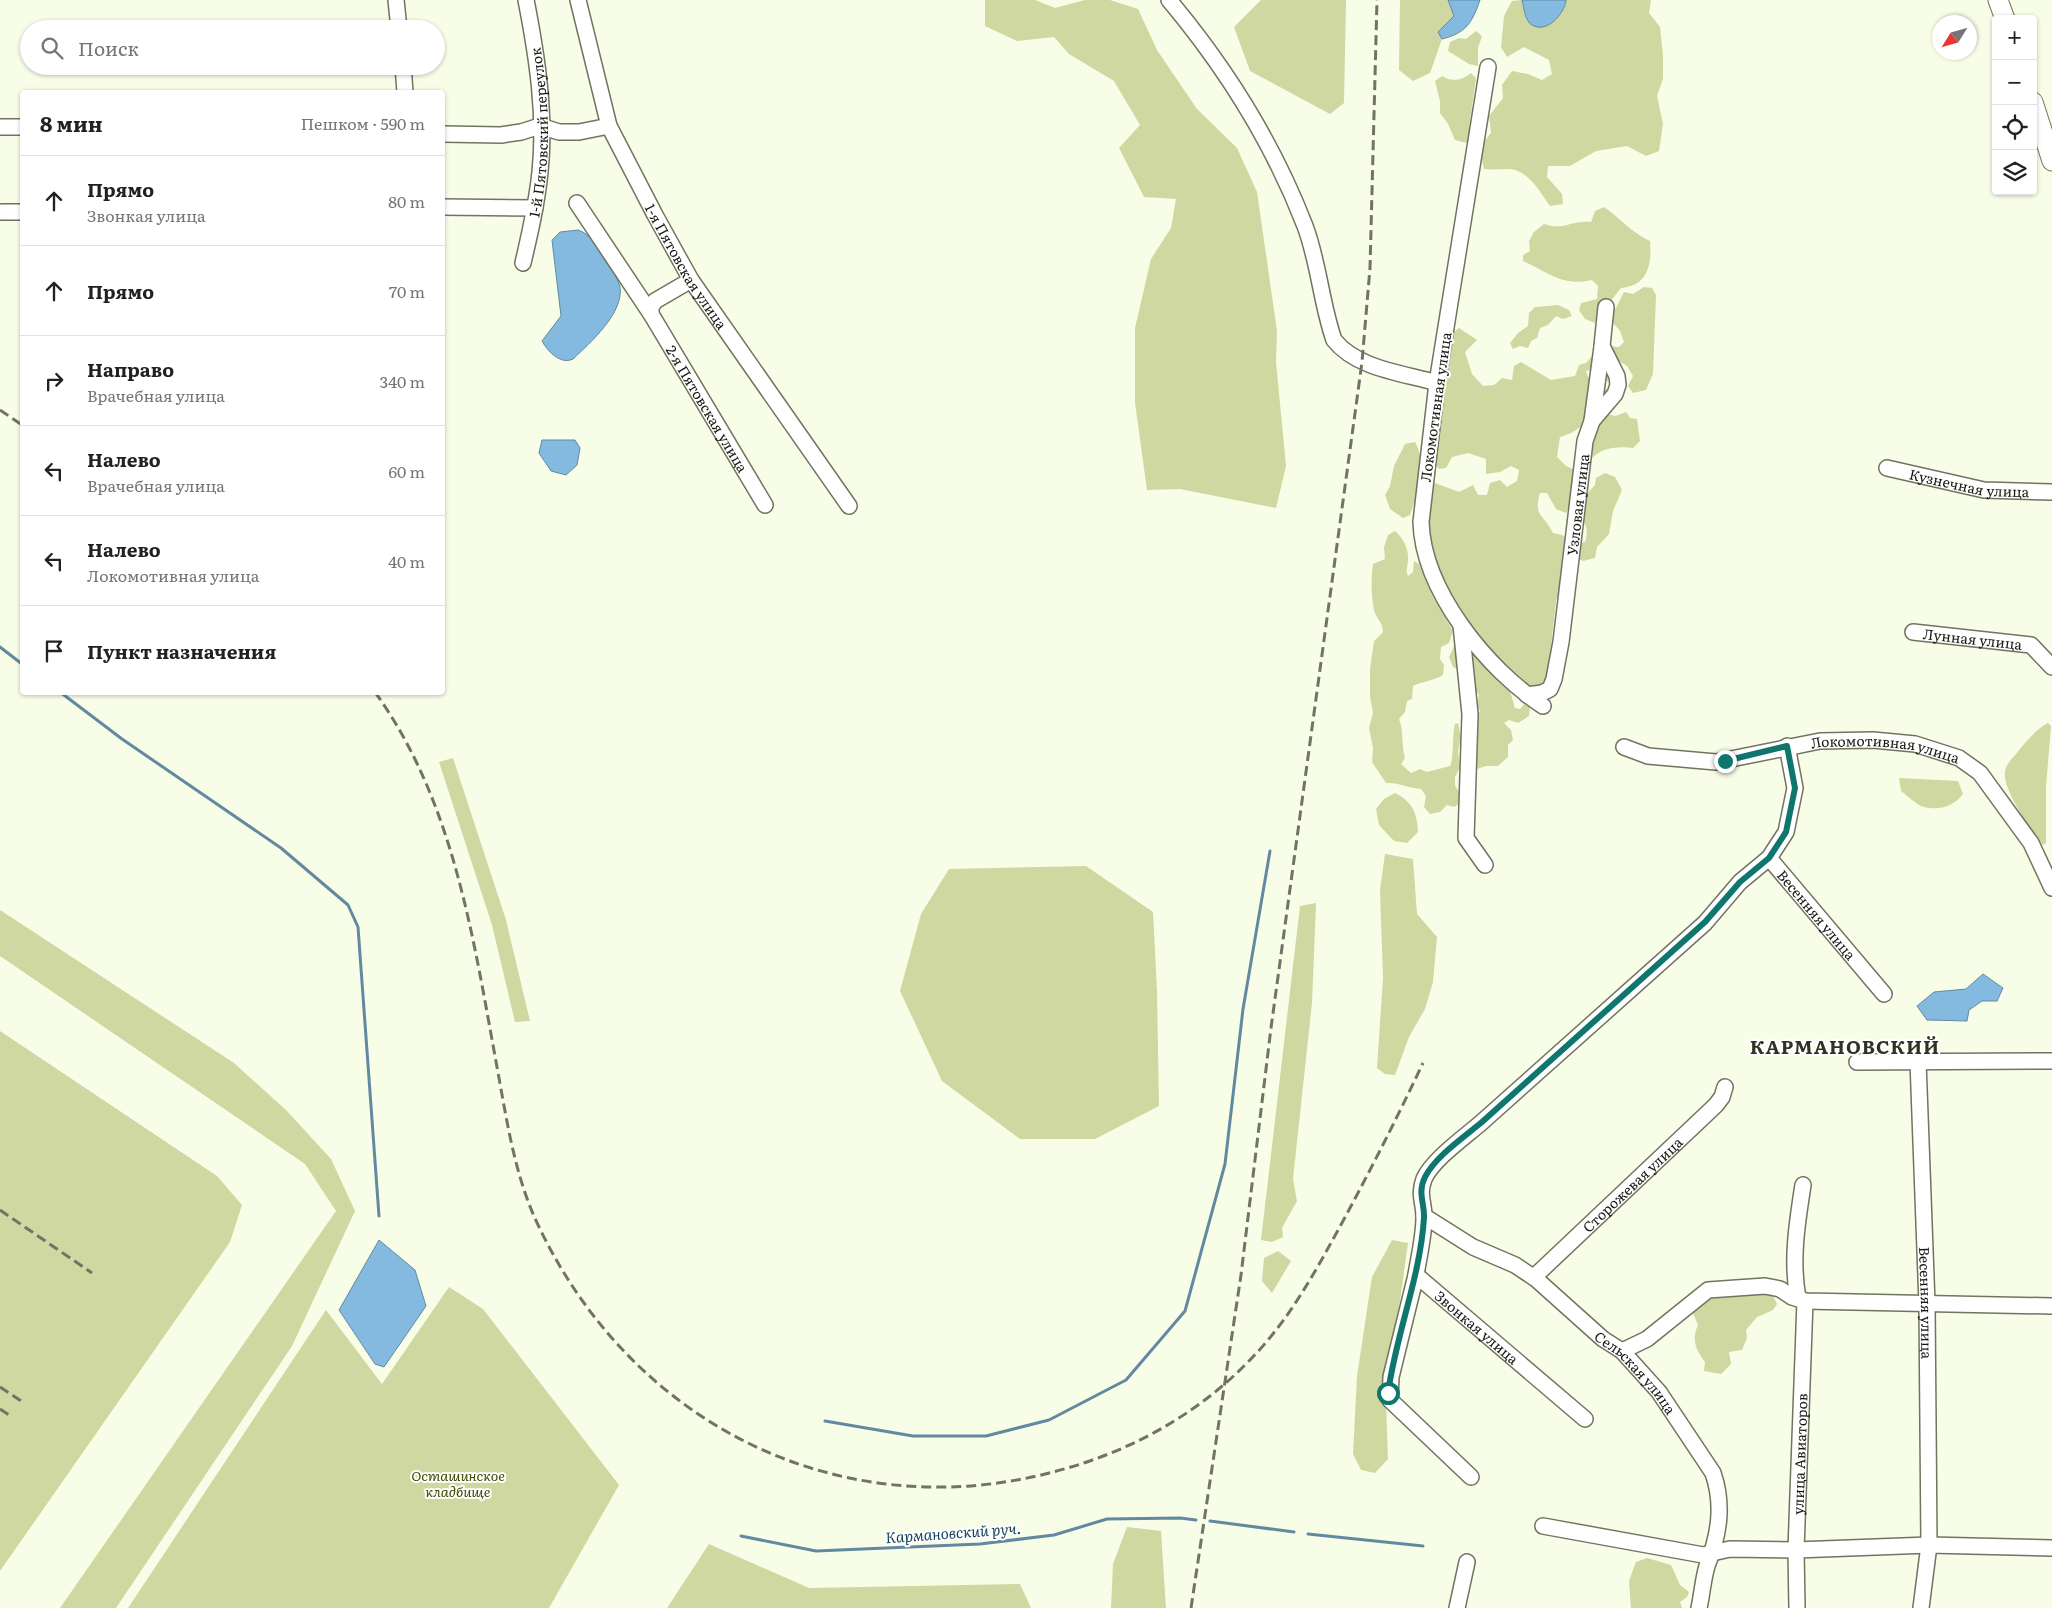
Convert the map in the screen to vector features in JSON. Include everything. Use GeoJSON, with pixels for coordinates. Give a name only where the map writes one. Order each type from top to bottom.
{"type":"FeatureCollection","features":[{"type":"Feature","properties":{"kind":"main road"},"geometry":{"type":"LineString","coordinates":[[1998,0],[2003,15]]}},
{"type":"Feature","properties":{"kind":"main road"},"geometry":{"type":"LineString","coordinates":[[2034,105],[2052,161]]}},
{"type":"Feature","properties":{"kind":"street"},"geometry":{"type":"LineString","coordinates":[[396,0],[398,20]]}},
{"type":"Feature","properties":{"kind":"street","name":"1-й Пятовский переулок"},"geometry":{"type":"LineString","coordinates":[[523,263],[535,208],[540,170],[540,89],[526,0]]}},
{"type":"Feature","properties":{"kind":"street","name":"1-я Пятовская улица"},"geometry":{"type":"LineString","coordinates":[[578,0],[609,126],[691,280],[849,506]]}},
{"type":"Feature","properties":{"kind":"street"},"geometry":{"type":"LineString","coordinates":[[1169,0],[1226,72],[1282,173],[1306,228],[1334,340],[1341,349],[1362,362],[1437,383]]}},
{"type":"Feature","properties":{"kind":"street","name":"Локомотивная улица"},"geometry":{"type":"LineString","coordinates":[[1488,67],[1437,383],[1421,522],[1421,539],[1425,556],[1440,590],[1461,625],[1496,668],[1527,695],[1543,706]]}},
{"type":"Feature","properties":{"kind":"street"},"geometry":{"type":"LineString","coordinates":[[404,75],[405,90]]}},
{"type":"Feature","properties":{"kind":"street"},"geometry":{"type":"LineString","coordinates":[[445,134],[501,135],[522,132],[540,126],[559,132],[579,132],[609,126]]}},
{"type":"Feature","properties":{"kind":"street"},"geometry":{"type":"LineString","coordinates":[[0,127],[20,127]]}},
{"type":"Feature","properties":{"kind":"street","name":"2-я Пятовская улица"},"geometry":{"type":"LineString","coordinates":[[577,203],[651,314],[765,505]]}},
{"type":"Feature","properties":{"kind":"street"},"geometry":{"type":"LineString","coordinates":[[445,207],[535,208]]}},
{"type":"Feature","properties":{"kind":"street"},"geometry":{"type":"LineString","coordinates":[[2,212],[20,212]]}},
{"type":"Feature","properties":{"kind":"street"},"geometry":{"type":"LineString","coordinates":[[651,314],[651,307],[655,301],[691,280]]}},
{"type":"Feature","properties":{"kind":"street"},"geometry":{"type":"LineString","coordinates":[[1592,422],[1606,307]]}},
{"type":"Feature","properties":{"kind":"street","name":"Узловая улица"},"geometry":{"type":"LineString","coordinates":[[1527,695],[1542,693],[1550,689],[1554,679],[1561,642],[1585,441],[1592,422],[1615,394],[1618,385],[1617,376],[1602,346]]}},
{"type":"Feature","properties":{"kind":"street","name":"Кузнечная улица"},"geometry":{"type":"LineString","coordinates":[[1887,468],[1984,490],[2052,492]]}},
{"type":"Feature","properties":{"kind":"street"},"geometry":{"type":"LineString","coordinates":[[1461,625],[1470,714],[1466,838],[1485,865]]}},
{"type":"Feature","properties":{"kind":"street","name":"Лунная улица"},"geometry":{"type":"LineString","coordinates":[[1913,632],[2030,645],[2052,667]]}},
{"type":"Feature","properties":{"kind":"street","name":"Локомотивная улица"},"geometry":{"type":"LineString","coordinates":[[1624,747],[1648,756],[1716,762],[1787,746],[1820,741],[1873,740],[1915,744],[1959,758],[1980,772],[1992,787],[2031,843],[2052,888]]}},
{"type":"Feature","properties":{"kind":"street"},"geometry":{"type":"LineString","coordinates":[[1471,1477],[1390,1400],[1391,1377],[1416,1275],[1424,1216],[1421,1204],[1421,1189],[1425,1177],[1449,1149],[1482,1122],[1678,947],[1705,922],[1740,882],[1769,858],[1786,832],[1795,788],[1787,746]]}},
{"type":"Feature","properties":{"kind":"street","name":"Весенняя улица"},"geometry":{"type":"LineString","coordinates":[[1769,858],[1884,994]]}},
{"type":"Feature","properties":{"kind":"street"},"geometry":{"type":"LineString","coordinates":[[1857,1062],[2052,1060]]}},
{"type":"Feature","properties":{"kind":"street","name":"Весенняя улица"},"geometry":{"type":"LineString","coordinates":[[1918,1061],[1927,1304],[1929,1545],[1921,1608]]}},
{"type":"Feature","properties":{"kind":"street","name":"Сторожевая улица"},"geometry":{"type":"LineString","coordinates":[[1534,1277],[1716,1104],[1722,1097],[1725,1087]]}},
{"type":"Feature","properties":{"kind":"street","name":"улица Авиаторов"},"geometry":{"type":"LineString","coordinates":[[1797,1608],[1796,1550],[1801,1299],[1794,1272],[1797,1224],[1803,1185]]}},
{"type":"Feature","properties":{"kind":"street","name":"Сельская улица"},"geometry":{"type":"LineString","coordinates":[[1424,1216],[1472,1247],[1515,1265],[1534,1277],[1603,1338],[1622,1351],[1659,1392],[1713,1473],[1718,1488],[1719,1528],[1713,1554],[1707,1567],[1699,1608]]}},
{"type":"Feature","properties":{"kind":"street","name":"Звонкая улица"},"geometry":{"type":"LineString","coordinates":[[1416,1275],[1584,1419]]}},
{"type":"Feature","properties":{"kind":"street"},"geometry":{"type":"LineString","coordinates":[[1622,1351],[1647,1339],[1708,1290],[1753,1287],[1780,1289],[1801,1299],[2052,1306]]}},
{"type":"Feature","properties":{"kind":"street"},"geometry":{"type":"LineString","coordinates":[[1543,1526],[1704,1555],[1730,1549],[1796,1550],[1929,1545],[2052,1548]]}},
{"type":"Feature","properties":{"kind":"street"},"geometry":{"type":"LineString","coordinates":[[1457,1608],[1466,1562]]}},
{"type":"Feature","properties":{"kind":"green space"},"geometry":{"type":"Polygon","coordinates":[[[985,0],[1035,0],[1055,8],[1085,0],[1110,0],[1138,9],[1157,50],[1197,109],[1237,148],[1257,192],[1277,331],[1276,362],[1286,466],[1276,508],[1180,489],[1147,490],[1135,403],[1135,328],[1151,259],[1171,228],[1176,199],[1144,197],[1119,148],[1140,125],[1114,81],[1069,54],[1054,37],[1017,41],[985,26],[985,0]]]}},
{"type":"Feature","properties":{"kind":"green space"},"geometry":{"type":"Polygon","coordinates":[[[1261,0],[1346,0],[1344,103],[1330,114],[1250,71],[1234,27],[1261,0]]]}},
{"type":"Feature","properties":{"kind":"green space"},"geometry":{"type":"Polygon","coordinates":[[[1400,0],[1448,0],[1454,16],[1438,32],[1442,39],[1430,73],[1413,81],[1399,70],[1400,0]]]}},
{"type":"Feature","properties":{"kind":"green space"},"geometry":{"type":"Polygon","coordinates":[[[1522,0],[1528,20],[1566,0],[1651,0],[1649,13],[1660,27],[1663,79],[1657,96],[1663,124],[1659,151],[1646,156],[1627,146],[1596,151],[1570,166],[1548,166],[1547,177],[1562,194],[1563,204],[1550,206],[1532,182],[1521,172],[1507,169],[1484,169],[1481,150],[1491,133],[1489,116],[1503,98],[1502,85],[1512,71],[1528,74],[1542,80],[1552,74],[1549,60],[1524,47],[1507,57],[1501,47],[1504,16],[1512,1],[1522,0]]]}},
{"type":"Feature","properties":{"kind":"green space"},"geometry":{"type":"Polygon","coordinates":[[[1476,31],[1482,36],[1478,48],[1478,66],[1469,64],[1448,51],[1450,42],[1459,38],[1466,39],[1476,31]]]}},
{"type":"Feature","properties":{"kind":"green space"},"geometry":{"type":"Polygon","coordinates":[[[1471,73],[1476,78],[1469,127],[1471,134],[1467,143],[1455,140],[1448,124],[1440,113],[1440,101],[1435,81],[1442,76],[1453,80],[1460,79],[1471,73]]]}},
{"type":"Feature","properties":{"kind":"green space"},"geometry":{"type":"Polygon","coordinates":[[[1604,207],[1637,234],[1650,241],[1650,258],[1643,278],[1637,283],[1621,288],[1610,302],[1602,299],[1595,323],[1585,319],[1579,310],[1581,303],[1597,299],[1598,286],[1592,280],[1572,282],[1564,280],[1523,261],[1523,255],[1530,251],[1529,241],[1534,232],[1544,224],[1562,226],[1578,222],[1591,222],[1595,211],[1604,207]]]}},
{"type":"Feature","properties":{"kind":"green space"},"geometry":{"type":"Polygon","coordinates":[[[1644,287],[1652,288],[1656,295],[1653,374],[1646,390],[1633,393],[1628,386],[1633,376],[1627,366],[1616,359],[1609,361],[1608,382],[1599,372],[1593,370],[1586,371],[1588,377],[1592,376],[1608,391],[1583,425],[1569,434],[1560,437],[1557,457],[1566,466],[1577,471],[1573,501],[1566,513],[1556,509],[1547,493],[1540,493],[1538,507],[1540,515],[1553,533],[1562,535],[1567,539],[1563,576],[1556,601],[1547,683],[1542,688],[1535,688],[1516,678],[1476,631],[1444,580],[1431,546],[1428,523],[1430,495],[1435,483],[1459,492],[1473,485],[1478,495],[1487,495],[1490,483],[1500,480],[1507,487],[1517,481],[1519,470],[1511,466],[1500,472],[1486,474],[1486,459],[1468,453],[1452,457],[1446,468],[1439,469],[1435,464],[1449,336],[1459,328],[1477,340],[1465,352],[1472,374],[1483,386],[1494,385],[1502,378],[1512,380],[1514,366],[1521,362],[1551,380],[1575,376],[1579,365],[1586,363],[1592,356],[1601,358],[1608,346],[1619,347],[1624,342],[1620,331],[1608,317],[1609,312],[1616,308],[1624,292],[1633,294],[1644,287]]]}},
{"type":"Feature","properties":{"kind":"green space"},"geometry":{"type":"Polygon","coordinates":[[[1558,305],[1569,310],[1572,316],[1563,319],[1556,316],[1548,325],[1540,328],[1537,338],[1531,341],[1528,348],[1520,346],[1513,349],[1510,343],[1518,333],[1528,326],[1529,313],[1535,307],[1558,305]]]}},
{"type":"Feature","properties":{"kind":"green space"},"geometry":{"type":"Polygon","coordinates":[[[1626,412],[1630,418],[1637,419],[1640,441],[1633,448],[1620,447],[1602,451],[1588,463],[1590,439],[1604,413],[1615,416],[1626,412]]]}},
{"type":"Feature","properties":{"kind":"green space"},"geometry":{"type":"Polygon","coordinates":[[[1415,442],[1419,450],[1420,478],[1410,515],[1403,518],[1390,509],[1385,495],[1390,486],[1394,466],[1405,444],[1415,442]]]}},
{"type":"Feature","properties":{"kind":"green space"},"geometry":{"type":"Polygon","coordinates":[[[1605,473],[1615,477],[1622,490],[1613,511],[1609,534],[1597,547],[1595,558],[1583,561],[1578,559],[1579,543],[1585,542],[1587,535],[1586,526],[1580,518],[1584,497],[1595,485],[1596,478],[1605,473]]]}},
{"type":"Feature","properties":{"kind":"green space"},"geometry":{"type":"Polygon","coordinates":[[[1395,531],[1403,540],[1406,548],[1408,576],[1413,572],[1414,561],[1419,564],[1432,595],[1453,631],[1449,643],[1441,647],[1440,659],[1444,665],[1443,675],[1413,686],[1412,699],[1407,701],[1405,712],[1399,719],[1405,758],[1401,764],[1411,773],[1420,769],[1427,772],[1450,766],[1454,728],[1455,724],[1458,723],[1461,738],[1458,751],[1460,767],[1455,777],[1455,785],[1461,796],[1460,803],[1454,807],[1447,805],[1440,812],[1430,814],[1424,807],[1426,796],[1421,789],[1395,783],[1386,783],[1372,762],[1373,748],[1369,728],[1373,713],[1370,696],[1370,669],[1374,641],[1383,632],[1374,610],[1372,570],[1373,564],[1385,559],[1384,547],[1388,535],[1395,531]]]}},
{"type":"Feature","properties":{"kind":"green space"},"geometry":{"type":"Polygon","coordinates":[[[1463,640],[1509,688],[1515,708],[1520,709],[1526,702],[1530,706],[1529,716],[1518,723],[1509,720],[1504,723],[1511,730],[1513,740],[1508,745],[1508,757],[1498,766],[1486,766],[1477,769],[1470,766],[1471,726],[1480,711],[1477,706],[1479,694],[1468,690],[1463,671],[1453,667],[1449,657],[1455,644],[1463,640]]]}},
{"type":"Feature","properties":{"kind":"green space"},"geometry":{"type":"Polygon","coordinates":[[[2048,723],[2051,726],[2046,787],[2046,843],[2043,845],[2037,840],[2011,797],[2007,787],[2005,771],[2009,762],[2026,742],[2036,731],[2048,723]]]}},
{"type":"Feature","properties":{"kind":"green space"},"geometry":{"type":"Polygon","coordinates":[[[453,758],[506,920],[530,1021],[515,1022],[492,925],[439,762],[453,758]]]}},
{"type":"Feature","properties":{"kind":"green space"},"geometry":{"type":"Polygon","coordinates":[[[1899,778],[1958,781],[1963,794],[1955,802],[1941,808],[1924,807],[1901,791],[1899,778]]]}},
{"type":"Feature","properties":{"kind":"green space"},"geometry":{"type":"Polygon","coordinates":[[[1395,793],[1410,804],[1417,819],[1418,832],[1407,843],[1394,841],[1379,825],[1376,809],[1384,799],[1395,793]]]}},
{"type":"Feature","properties":{"kind":"green space"},"geometry":{"type":"Polygon","coordinates":[[[1385,854],[1413,859],[1417,914],[1437,937],[1433,982],[1425,1009],[1409,1037],[1395,1075],[1385,1074],[1377,1068],[1383,978],[1380,890],[1385,854]]]}},
{"type":"Feature","properties":{"kind":"green space"},"geometry":{"type":"Polygon","coordinates":[[[1086,866],[1153,912],[1157,991],[1159,1106],[1095,1139],[1020,1139],[942,1081],[900,991],[921,914],[949,869],[1086,866]]]}},
{"type":"Feature","properties":{"kind":"green space"},"geometry":{"type":"Polygon","coordinates":[[[1316,903],[1312,1003],[1293,1179],[1297,1201],[1282,1228],[1283,1237],[1272,1242],[1261,1240],[1300,906],[1316,903]]]}},
{"type":"Feature","properties":{"kind":"green space"},"geometry":{"type":"Polygon","coordinates":[[[0,910],[234,1063],[287,1111],[331,1159],[355,1211],[292,1346],[116,1608],[60,1608],[336,1211],[305,1164],[0,956],[0,910]]]}},
{"type":"Feature","properties":{"kind":"green space"},"geometry":{"type":"Polygon","coordinates":[[[0,1031],[217,1176],[242,1205],[230,1242],[0,1571],[0,1031]]]}},
{"type":"Feature","properties":{"kind":"green space"},"geometry":{"type":"Polygon","coordinates":[[[1392,1240],[1408,1243],[1400,1301],[1385,1375],[1388,1459],[1375,1473],[1361,1470],[1353,1454],[1357,1376],[1372,1277],[1392,1240]]]}},
{"type":"Feature","properties":{"kind":"green space"},"geometry":{"type":"Polygon","coordinates":[[[1278,1251],[1291,1261],[1272,1293],[1262,1281],[1264,1258],[1278,1251]]]}},
{"type":"Feature","properties":{"kind":"green space","name":"Осташинское кладбище"},"geometry":{"type":"Polygon","coordinates":[[[449,1287],[483,1309],[619,1485],[549,1608],[128,1608],[326,1310],[382,1384],[449,1287]]]}},
{"type":"Feature","properties":{"kind":"green space"},"geometry":{"type":"Polygon","coordinates":[[[1763,1292],[1773,1296],[1777,1304],[1773,1310],[1757,1317],[1746,1330],[1747,1338],[1742,1350],[1729,1352],[1731,1364],[1721,1374],[1704,1371],[1705,1362],[1695,1345],[1698,1325],[1693,1313],[1699,1301],[1710,1295],[1763,1292]]]}},
{"type":"Feature","properties":{"kind":"green space"},"geometry":{"type":"Polygon","coordinates":[[[1127,1527],[1161,1531],[1166,1608],[1111,1608],[1113,1564],[1127,1527]]]}},
{"type":"Feature","properties":{"kind":"green space"},"geometry":{"type":"Polygon","coordinates":[[[709,1544],[809,1588],[1020,1584],[1031,1608],[667,1608],[709,1544]]]}},
{"type":"Feature","properties":{"kind":"green space"},"geometry":{"type":"Polygon","coordinates":[[[1647,1558],[1671,1565],[1680,1585],[1689,1592],[1687,1597],[1680,1602],[1682,1608],[1631,1608],[1629,1581],[1636,1562],[1647,1558]]]}},
{"type":"Feature","properties":{"kind":"water"},"geometry":{"type":"Polygon","coordinates":[[[1448,0],[1480,0],[1467,26],[1457,34],[1442,39],[1438,32],[1454,16],[1448,0]]]}},
{"type":"Feature","properties":{"kind":"water"},"geometry":{"type":"Polygon","coordinates":[[[1522,0],[1566,1],[1559,16],[1554,21],[1544,27],[1538,27],[1528,21],[1522,0]]]}},
{"type":"Feature","properties":{"kind":"water"},"geometry":{"type":"Polygon","coordinates":[[[578,230],[586,234],[593,241],[615,275],[620,287],[620,297],[611,317],[596,336],[573,359],[564,360],[551,353],[542,341],[561,316],[552,240],[560,232],[578,230]]]}},
{"type":"Feature","properties":{"kind":"water"},"geometry":{"type":"Polygon","coordinates":[[[542,440],[575,440],[580,448],[577,465],[566,475],[551,471],[539,453],[542,440]]]}},
{"type":"Feature","properties":{"kind":"water"},"geometry":{"type":"Polygon","coordinates":[[[1983,974],[2003,988],[1997,1001],[1982,1001],[1969,1010],[1967,1021],[1927,1020],[1917,1006],[1934,992],[1966,989],[1983,974]]]}},
{"type":"Feature","properties":{"kind":"water"},"geometry":{"type":"Polygon","coordinates":[[[379,1240],[415,1270],[426,1306],[384,1367],[375,1364],[339,1310],[379,1240]]]}},
{"type":"Feature","properties":{"kind":"waterway"},"geometry":{"type":"LineString","coordinates":[[0,647],[20,662]]}},
{"type":"Feature","properties":{"kind":"waterway"},"geometry":{"type":"LineString","coordinates":[[64,695],[122,739],[281,848],[348,905],[358,927],[379,1216]]}},
{"type":"Feature","properties":{"kind":"waterway"},"geometry":{"type":"LineString","coordinates":[[825,1421],[913,1436],[986,1436],[1049,1420],[1126,1380],[1185,1311],[1225,1164],[1243,1009],[1270,851]]}},
{"type":"Feature","properties":{"kind":"waterway","name":"Кармановский руч."},"geometry":{"type":"LineString","coordinates":[[741,1536],[816,1551],[980,1544],[1054,1535],[1107,1519],[1180,1518],[1196,1520]]}},
{"type":"Feature","properties":{"kind":"waterway","name":"Кармановский руч."},"geometry":{"type":"LineString","coordinates":[[1210,1521],[1294,1532]]}},
{"type":"Feature","properties":{"kind":"waterway","name":"Кармановский руч."},"geometry":{"type":"LineString","coordinates":[[1308,1534],[1423,1546]]}},
{"type":"Feature","properties":{"kind":"railway"},"geometry":{"type":"LineString","coordinates":[[1191,1608],[1241,1275],[1271,1028],[1362,362],[1370,268],[1377,0]]}},
{"type":"Feature","properties":{"kind":"railway"},"geometry":{"type":"LineString","coordinates":[[0,410],[20,424]]}},
{"type":"Feature","properties":{"kind":"railway"},"geometry":{"type":"LineString","coordinates":[[377,695],[402,734],[424,779],[442,825],[457,872],[479,969],[513,1150],[524,1190],[540,1229],[582,1300],[634,1361],[694,1411],[760,1449],[833,1474],[910,1486],[990,1484],[1071,1467],[1118,1450],[1164,1427],[1206,1399],[1244,1366],[1260,1350],[1287,1315],[1311,1279],[1343,1221],[1423,1063]]}},
{"type":"Feature","properties":{"kind":"railway"},"geometry":{"type":"LineString","coordinates":[[0,1210],[92,1273]]}},
{"type":"Feature","properties":{"kind":"railway"},"geometry":{"type":"LineString","coordinates":[[0,1387],[24,1403]]}},
{"type":"Feature","properties":{"kind":"railway"},"geometry":{"type":"LineString","coordinates":[[0,1409],[12,1417]]}},
{"type":"Feature","properties":{"kind":"district","name":"КАРМАНОВСКИЙ"},"geometry":{"type":"Point","coordinates":[1845,1046]}},
{"type":"Feature","properties":{"kind":"route"},"geometry":{"type":"LineString","coordinates":[[1388,1393],[1416,1275],[1424,1216],[1421,1204],[1421,1189],[1425,1177],[1449,1149],[1482,1122],[1705,922],[1740,882],[1769,858],[1786,832],[1795,788],[1787,746],[1725,761]]}}]}
